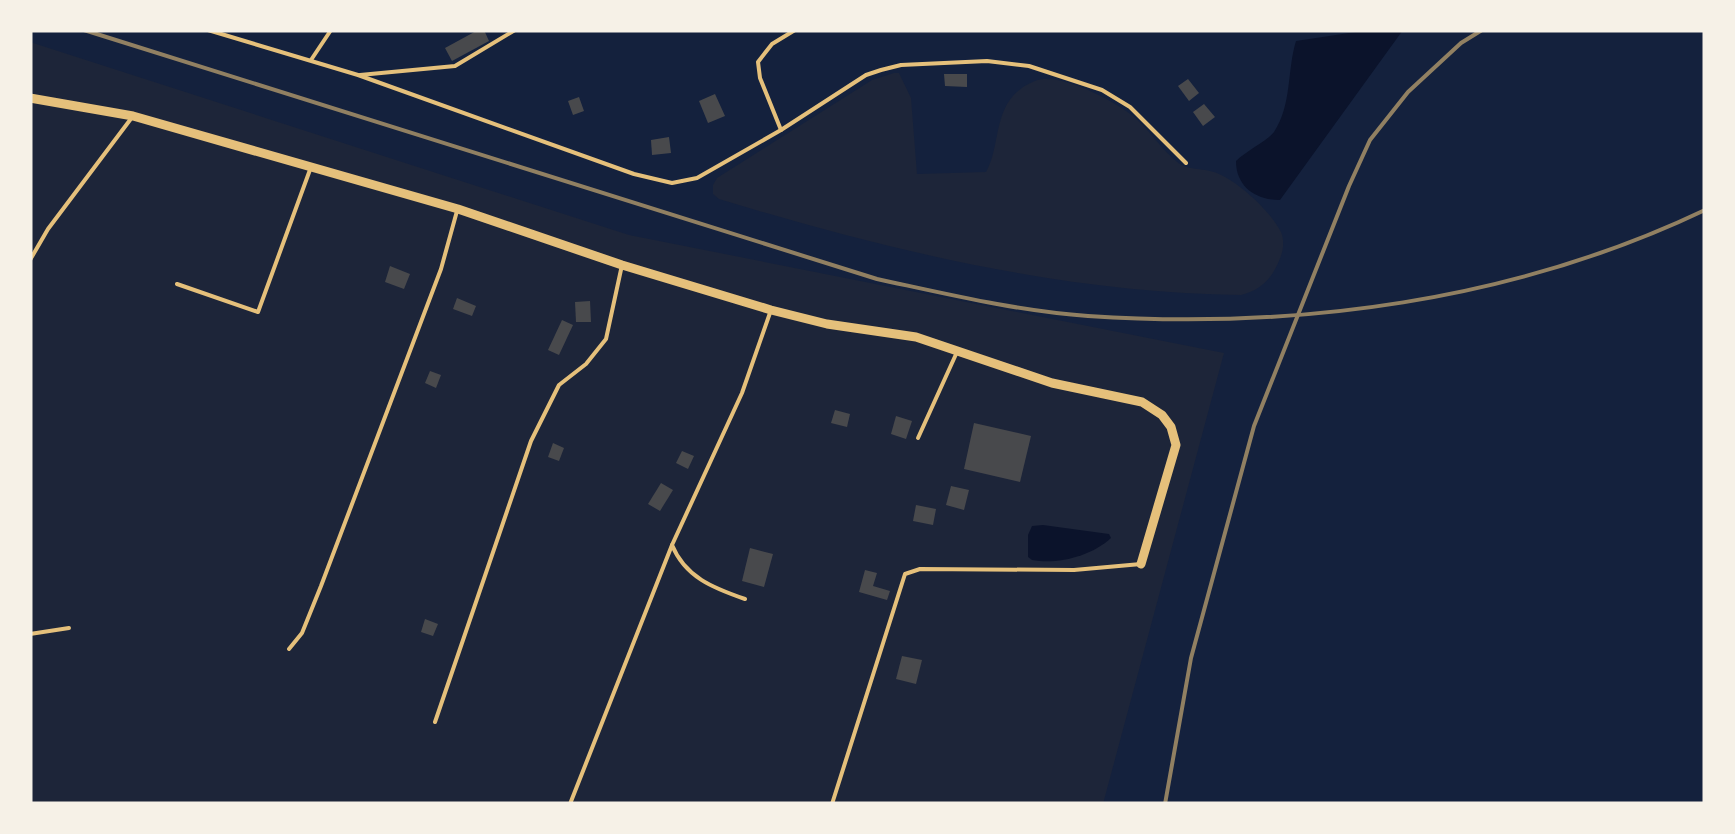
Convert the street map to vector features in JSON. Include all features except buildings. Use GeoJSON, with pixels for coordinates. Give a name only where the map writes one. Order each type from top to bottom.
{"type":"FeatureCollection","features":[{"type":"Feature","properties":{"kind":"street"},"geometry":{"type":"LineString","coordinates":[[30,98],[133,116],[458,210],[771,310],[826,324],[916,337],[1052,384],[1142,402],[1172,427],[1176,445],[1141,564]]}},
{"type":"Feature","properties":{"kind":"lane"},"geometry":{"type":"LineString","coordinates":[[208,30],[358,75],[634,174],[672,183],[697,178],[881,70],[901,65],[987,61],[1029,66],[1102,90],[1130,107],[1186,163]]}},
{"type":"Feature","properties":{"kind":"lane"},"geometry":{"type":"LineString","coordinates":[[311,60],[331,30]]}},
{"type":"Feature","properties":{"kind":"lane"},"geometry":{"type":"LineString","coordinates":[[358,75],[455,66],[515,30]]}},
{"type":"Feature","properties":{"kind":"lane"},"geometry":{"type":"LineString","coordinates":[[781,130],[760,78],[758,62],[772,44],[795,30]]}},
{"type":"Feature","properties":{"kind":"lane"},"geometry":{"type":"LineString","coordinates":[[30,260],[48,229],[133,116]]}},
{"type":"Feature","properties":{"kind":"lane"},"geometry":{"type":"LineString","coordinates":[[176,284],[258,312],[311,168]]}},
{"type":"Feature","properties":{"kind":"lane"},"geometry":{"type":"LineString","coordinates":[[289,649],[302,634],[321,586],[441,268],[458,210]]}},
{"type":"Feature","properties":{"kind":"lane"},"geometry":{"type":"LineString","coordinates":[[435,722],[531,441],[560,385],[586,364],[606,340],[622,265]]}},
{"type":"Feature","properties":{"kind":"lane"},"geometry":{"type":"LineString","coordinates":[[570,804],[672,545],[742,393],[771,310]]}},
{"type":"Feature","properties":{"kind":"lane"},"geometry":{"type":"LineString","coordinates":[[918,438],[957,352]]}},
{"type":"Feature","properties":{"kind":"lane"},"geometry":{"type":"LineString","coordinates":[[672,545],[680,564],[712,588],[745,600]]}},
{"type":"Feature","properties":{"kind":"lane"},"geometry":{"type":"LineString","coordinates":[[832,804],[905,574],[920,570],[1074,570],[1141,564]]}},
{"type":"Feature","properties":{"kind":"lane"},"geometry":{"type":"LineString","coordinates":[[30,634],[69,628]]}},
{"type":"Feature","properties":{"kind":"shaded area"},"geometry":{"type":"Polygon","coordinates":[[[1369,30],[1403,30],[1280,200],[1263,198],[1249,190],[1240,178],[1236,161],[1271,135],[1280,122],[1296,41],[1369,30]]]}},
{"type":"Feature","properties":{"kind":"shaded area"},"geometry":{"type":"Polygon","coordinates":[[[30,42],[629,235],[1224,353],[1103,804],[30,804],[30,42]]]}},
{"type":"Feature","properties":{"kind":"shaded area"},"geometry":{"type":"Polygon","coordinates":[[[899,73],[911,98],[917,174],[986,172],[1004,110],[1011,99],[1035,81],[1058,80],[1113,103],[1133,116],[1181,164],[1219,174],[1254,199],[1282,236],[1276,268],[1264,283],[1241,295],[1108,286],[911,251],[782,218],[713,194],[717,178],[872,80],[899,73]]]}},
{"type":"Feature","properties":{"kind":"shaded area"},"geometry":{"type":"Polygon","coordinates":[[[1032,526],[1109,534],[1111,538],[1074,558],[1032,560],[1028,557],[1028,535],[1032,526]]]}},
{"type":"Feature","properties":{"kind":"railway"},"geometry":{"type":"LineString","coordinates":[[84,30],[877,279],[1061,314],[1246,318],[1325,313],[1403,302],[1557,267],[1705,210]]}},
{"type":"Feature","properties":{"kind":"railway"},"geometry":{"type":"LineString","coordinates":[[1165,804],[1191,658],[1254,426],[1349,186],[1370,140],[1408,92],[1461,43],[1482,30]]}}]}
